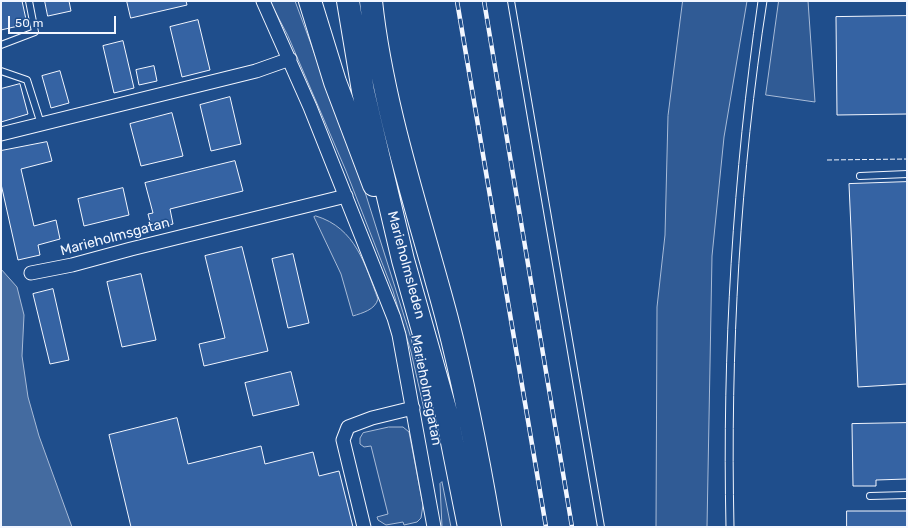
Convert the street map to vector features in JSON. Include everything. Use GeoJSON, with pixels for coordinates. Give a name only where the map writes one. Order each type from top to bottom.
{"type":"FeatureCollection","features":[{"type":"Feature","properties":{"kind":"highway"},"geometry":{"type":"LineString","coordinates":[[310,1],[335,82],[403,260]]}},
{"type":"Feature","properties":{"kind":"highway","name":"Marieholmsleden"},"geometry":{"type":"LineString","coordinates":[[348,1],[363,91],[403,260],[444,405],[469,527]]}},
{"type":"Feature","properties":{"kind":"highway","name":"Marieholmsleden"},"geometry":{"type":"LineString","coordinates":[[371,1],[381,63],[398,138],[459,369],[490,527]]}},
{"type":"Feature","properties":{"kind":"street","name":"Marieholmsgatan"},"geometry":{"type":"LineString","coordinates":[[263,1],[290,59],[394,318],[413,408],[434,527]]}},
{"type":"Feature","properties":{"kind":"street"},"geometry":{"type":"LineString","coordinates":[[1,134],[256,71],[290,59]]}},
{"type":"Feature","properties":{"kind":"street","name":"Marieholmsgatan"},"geometry":{"type":"LineString","coordinates":[[31,273],[72,266],[131,249],[346,196]]}},
{"type":"Feature","properties":{"kind":"street"},"geometry":{"type":"LineString","coordinates":[[364,527],[343,440],[348,427],[372,418],[413,408]]}},
{"type":"Feature","properties":{"kind":"lane"},"geometry":{"type":"LineString","coordinates":[[1,45],[35,32],[29,1]]}},
{"type":"Feature","properties":{"kind":"lane"},"geometry":{"type":"LineString","coordinates":[[511,1],[601,527]]}},
{"type":"Feature","properties":{"kind":"lane"},"geometry":{"type":"LineString","coordinates":[[1,71],[27,80],[41,124]]}},
{"type":"Feature","properties":{"kind":"lane"},"geometry":{"type":"LineString","coordinates":[[860,176],[907,174]]}},
{"type":"Feature","properties":{"kind":"lane"},"geometry":{"type":"LineString","coordinates":[[870,496],[907,495]]}},
{"type":"Feature","properties":{"kind":"shaded area"},"geometry":{"type":"Polygon","coordinates":[[[270,1],[295,1],[359,173],[411,338],[427,408],[424,409],[411,352],[393,291],[346,171],[288,36],[270,1]]]}},
{"type":"Feature","properties":{"kind":"shaded area"},"geometry":{"type":"Polygon","coordinates":[[[683,1],[747,1],[724,137],[712,256],[707,527],[656,527],[657,307],[665,235],[668,116],[683,1]]]}},
{"type":"Feature","properties":{"kind":"shaded area"},"geometry":{"type":"Polygon","coordinates":[[[779,1],[808,1],[815,102],[766,95],[779,1]]]}},
{"type":"Feature","properties":{"kind":"shaded area"},"geometry":{"type":"Polygon","coordinates":[[[316,216],[341,229],[357,249],[363,261],[378,299],[374,306],[360,314],[353,316],[341,274],[314,217],[316,216]]]}},
{"type":"Feature","properties":{"kind":"shaded area"},"geometry":{"type":"Polygon","coordinates":[[[1,269],[17,287],[24,315],[22,356],[28,397],[39,436],[72,527],[1,527],[1,269]]]}},
{"type":"Feature","properties":{"kind":"shaded area"},"geometry":{"type":"Polygon","coordinates":[[[389,427],[403,427],[409,432],[423,505],[421,518],[417,522],[404,525],[403,522],[386,525],[378,520],[377,517],[388,514],[371,446],[364,447],[360,444],[360,438],[363,433],[389,427]]]}},
{"type":"Feature","properties":{"kind":"shaded area"},"geometry":{"type":"Polygon","coordinates":[[[442,482],[451,527],[442,527],[440,484],[442,482]]]}},
{"type":"Feature","properties":{"kind":"building"},"geometry":{"type":"Polygon","coordinates":[[[1,1],[22,1],[27,24],[1,30],[1,1]]]}},
{"type":"Feature","properties":{"kind":"building"},"geometry":{"type":"Polygon","coordinates":[[[45,1],[69,1],[71,11],[48,16],[45,1]]]}},
{"type":"Feature","properties":{"kind":"building"},"geometry":{"type":"Polygon","coordinates":[[[127,1],[186,1],[187,5],[131,18],[127,1]]]}},
{"type":"Feature","properties":{"kind":"building"},"geometry":{"type":"Polygon","coordinates":[[[907,16],[907,114],[837,115],[836,17],[907,16]]]}},
{"type":"Feature","properties":{"kind":"building"},"geometry":{"type":"Polygon","coordinates":[[[198,20],[210,70],[182,77],[170,27],[198,20]]]}},
{"type":"Feature","properties":{"kind":"building"},"geometry":{"type":"Polygon","coordinates":[[[123,41],[134,88],[114,93],[103,46],[123,41]]]}},
{"type":"Feature","properties":{"kind":"building"},"geometry":{"type":"Polygon","coordinates":[[[154,66],[157,81],[139,85],[136,70],[154,66]]]}},
{"type":"Feature","properties":{"kind":"building"},"geometry":{"type":"Polygon","coordinates":[[[60,71],[69,103],[51,108],[42,76],[60,71]]]}},
{"type":"Feature","properties":{"kind":"building"},"geometry":{"type":"Polygon","coordinates":[[[20,84],[28,114],[1,122],[1,89],[20,84]]]}},
{"type":"Feature","properties":{"kind":"building"},"geometry":{"type":"Polygon","coordinates":[[[230,97],[241,144],[211,151],[200,105],[230,97]]]}},
{"type":"Feature","properties":{"kind":"building"},"geometry":{"type":"Polygon","coordinates":[[[172,113],[183,156],[141,166],[130,124],[172,113]]]}},
{"type":"Feature","properties":{"kind":"building"},"geometry":{"type":"Polygon","coordinates":[[[47,142],[52,161],[21,169],[34,226],[56,220],[60,239],[38,245],[40,255],[18,260],[1,184],[1,151],[47,142]]]}},
{"type":"Feature","properties":{"kind":"building"},"geometry":{"type":"Polygon","coordinates":[[[235,161],[243,191],[170,209],[173,224],[152,229],[148,214],[153,213],[145,183],[235,161]]]}},
{"type":"Feature","properties":{"kind":"building"},"geometry":{"type":"Polygon","coordinates":[[[907,182],[907,384],[858,387],[849,184],[907,182]]]}},
{"type":"Feature","properties":{"kind":"building"},"geometry":{"type":"Polygon","coordinates":[[[123,188],[129,215],[84,226],[78,199],[123,188]]]}},
{"type":"Feature","properties":{"kind":"building"},"geometry":{"type":"Polygon","coordinates":[[[242,247],[268,351],[204,366],[199,344],[225,338],[205,256],[242,247]]]}},
{"type":"Feature","properties":{"kind":"building"},"geometry":{"type":"Polygon","coordinates":[[[293,254],[309,323],[288,328],[272,259],[293,254]]]}},
{"type":"Feature","properties":{"kind":"building"},"geometry":{"type":"Polygon","coordinates":[[[141,274],[156,340],[122,347],[107,282],[141,274]]]}},
{"type":"Feature","properties":{"kind":"building"},"geometry":{"type":"Polygon","coordinates":[[[53,289],[69,360],[50,364],[33,294],[53,289]]]}},
{"type":"Feature","properties":{"kind":"building"},"geometry":{"type":"Polygon","coordinates":[[[291,372],[299,405],[253,416],[245,383],[291,372]]]}},
{"type":"Feature","properties":{"kind":"building"},"geometry":{"type":"Polygon","coordinates":[[[177,418],[188,464],[261,446],[265,464],[313,452],[319,476],[339,471],[353,527],[131,527],[109,435],[177,418]]]}},
{"type":"Feature","properties":{"kind":"building"},"geometry":{"type":"Polygon","coordinates":[[[907,423],[907,479],[876,480],[876,486],[853,486],[852,424],[907,423]]]}},
{"type":"Feature","properties":{"kind":"building"},"geometry":{"type":"Polygon","coordinates":[[[847,511],[907,511],[907,527],[847,527],[847,511]]]}},
{"type":"Feature","properties":{"kind":"tram line"},"geometry":{"type":"LineString","coordinates":[[726,527],[726,395],[731,263],[742,132],[758,1]]}},
{"type":"Feature","properties":{"kind":"tram line"},"geometry":{"type":"LineString","coordinates":[[734,527],[734,395],[739,263],[750,132],[767,1]]}},
{"type":"Feature","properties":{"kind":"railway"},"geometry":{"type":"LineString","coordinates":[[457,1],[546,527]]}},
{"type":"Feature","properties":{"kind":"railway"},"geometry":{"type":"LineString","coordinates":[[484,1],[572,527]]}},
{"type":"Feature","properties":{"kind":"fence"},"geometry":{"type":"LineString","coordinates":[[827,160],[907,159]]}}]}
